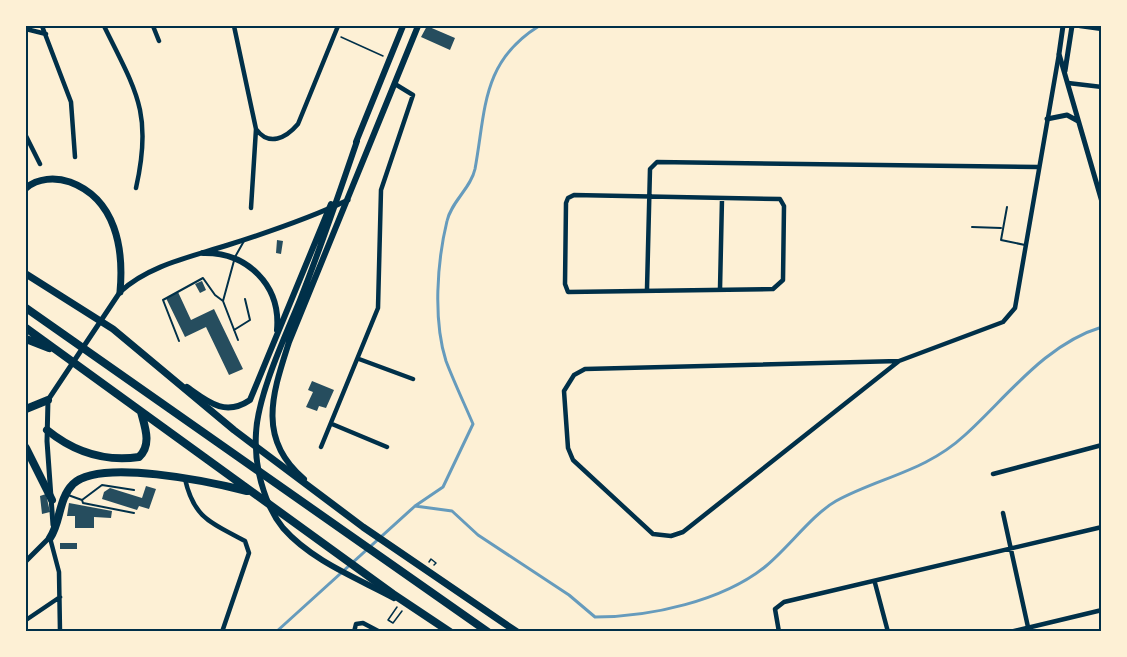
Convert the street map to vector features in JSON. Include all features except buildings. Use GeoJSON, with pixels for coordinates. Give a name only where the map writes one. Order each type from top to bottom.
{"type":"FeatureCollection","features":[{"type":"Feature","properties":{"kind":"highway"},"geometry":{"type":"LineString","coordinates":[[26,308],[488,632]]}},
{"type":"Feature","properties":{"kind":"highway"},"geometry":{"type":"LineString","coordinates":[[26,328],[404,603],[450,632]]}},
{"type":"Feature","properties":{"kind":"highway"},"geometry":{"type":"LineString","coordinates":[[26,339],[64,354]]}},
{"type":"Feature","properties":{"kind":"highway"},"geometry":{"type":"LineString","coordinates":[[26,409],[48,400]]}},
{"type":"Feature","properties":{"kind":"highway"},"geometry":{"type":"LineString","coordinates":[[47,430],[65,445],[86,453],[112,458],[139,457],[147,445],[141,412]]}},
{"type":"Feature","properties":{"kind":"highway"},"geometry":{"type":"LineString","coordinates":[[26,448],[52,500]]}},
{"type":"Feature","properties":{"kind":"highway"},"geometry":{"type":"LineString","coordinates":[[50,538],[55,530],[66,494],[80,479],[96,473],[186,479],[250,491]]}},
{"type":"Feature","properties":{"kind":"main road"},"geometry":{"type":"LineString","coordinates":[[172,377],[215,406],[236,408],[250,400],[256,392],[403,26]]}},
{"type":"Feature","properties":{"kind":"main road"},"geometry":{"type":"LineString","coordinates":[[363,527],[292,469],[281,450],[271,415],[276,382],[289,342],[418,26]]}},
{"type":"Feature","properties":{"kind":"main road"},"geometry":{"type":"LineString","coordinates":[[357,141],[322,244],[266,389],[256,431],[256,464],[268,500],[282,526],[302,546],[327,563],[432,620]]}},
{"type":"Feature","properties":{"kind":"main road"},"geometry":{"type":"LineString","coordinates":[[26,188],[37,182],[56,179],[79,186],[97,198],[107,211],[116,237],[122,272],[118,294]]}},
{"type":"Feature","properties":{"kind":"main road"},"geometry":{"type":"LineString","coordinates":[[203,253],[235,257],[261,276],[273,295],[278,317],[276,339]]}},
{"type":"Feature","properties":{"kind":"main road"},"geometry":{"type":"LineString","coordinates":[[26,274],[113,329],[234,430],[384,543],[517,632]]}},
{"type":"Feature","properties":{"kind":"street"},"geometry":{"type":"LineString","coordinates":[[42,26],[71,102],[75,157]]}},
{"type":"Feature","properties":{"kind":"street"},"geometry":{"type":"LineString","coordinates":[[104,26],[141,108],[144,153],[136,188]]}},
{"type":"Feature","properties":{"kind":"street"},"geometry":{"type":"LineString","coordinates":[[153,26],[159,41]]}},
{"type":"Feature","properties":{"kind":"street"},"geometry":{"type":"LineString","coordinates":[[234,26],[256,129],[251,208]]}},
{"type":"Feature","properties":{"kind":"street"},"geometry":{"type":"LineString","coordinates":[[256,129],[271,140],[291,132],[304,111],[338,26]]}},
{"type":"Feature","properties":{"kind":"street"},"geometry":{"type":"LineString","coordinates":[[899,361],[585,369],[574,375],[564,391],[568,448],[581,470],[653,534],[671,536],[682,532],[899,361],[1003,322],[1010,317],[1015,308],[1063,26]]}},
{"type":"Feature","properties":{"kind":"street"},"geometry":{"type":"LineString","coordinates":[[1064,72],[1072,26]]}},
{"type":"Feature","properties":{"kind":"street"},"geometry":{"type":"LineString","coordinates":[[1080,26],[1101,29]]}},
{"type":"Feature","properties":{"kind":"street"},"geometry":{"type":"LineString","coordinates":[[26,29],[46,34]]}},
{"type":"Feature","properties":{"kind":"street"},"geometry":{"type":"LineString","coordinates":[[1059,54],[1101,202]]}},
{"type":"Feature","properties":{"kind":"street"},"geometry":{"type":"LineString","coordinates":[[1068,82],[1101,87]]}},
{"type":"Feature","properties":{"kind":"street"},"geometry":{"type":"LineString","coordinates":[[321,447],[359,359],[379,303],[381,190],[414,95],[395,84]]}},
{"type":"Feature","properties":{"kind":"street"},"geometry":{"type":"LineString","coordinates":[[1047,119],[1067,115],[1079,121]]}},
{"type":"Feature","properties":{"kind":"street"},"geometry":{"type":"LineString","coordinates":[[26,136],[40,164]]}},
{"type":"Feature","properties":{"kind":"street"},"geometry":{"type":"LineString","coordinates":[[647,289],[650,169],[657,162],[1038,167]]}},
{"type":"Feature","properties":{"kind":"street"},"geometry":{"type":"LineString","coordinates":[[574,195],[648,197],[780,199],[784,206],[783,280],[773,289],[647,289],[568,292],[565,284],[566,203],[568,198],[574,195]]}},
{"type":"Feature","properties":{"kind":"street"},"geometry":{"type":"LineString","coordinates":[[720,289],[722,199]]}},
{"type":"Feature","properties":{"kind":"street"},"geometry":{"type":"LineString","coordinates":[[60,632],[59,564],[50,538],[54,519],[47,430],[48,400],[63,375],[118,294],[141,275],[330,209],[348,200]]}},
{"type":"Feature","properties":{"kind":"street"},"geometry":{"type":"LineString","coordinates":[[359,359],[413,379]]}},
{"type":"Feature","properties":{"kind":"street"},"geometry":{"type":"LineString","coordinates":[[332,424],[387,447]]}},
{"type":"Feature","properties":{"kind":"street"},"geometry":{"type":"LineString","coordinates":[[993,474],[1101,445]]}},
{"type":"Feature","properties":{"kind":"street"},"geometry":{"type":"LineString","coordinates":[[186,479],[189,493],[200,515],[245,541],[249,553],[222,632]]}},
{"type":"Feature","properties":{"kind":"street"},"geometry":{"type":"LineString","coordinates":[[1003,513],[1028,627]]}},
{"type":"Feature","properties":{"kind":"street"},"geometry":{"type":"LineString","coordinates":[[779,632],[775,609],[783,603],[875,583],[1101,527]]}},
{"type":"Feature","properties":{"kind":"street"},"geometry":{"type":"LineString","coordinates":[[26,561],[50,538]]}},
{"type":"Feature","properties":{"kind":"street"},"geometry":{"type":"LineString","coordinates":[[875,583],[888,632]]}},
{"type":"Feature","properties":{"kind":"street"},"geometry":{"type":"LineString","coordinates":[[26,620],[60,597]]}},
{"type":"Feature","properties":{"kind":"street"},"geometry":{"type":"LineString","coordinates":[[1010,632],[1101,610]]}},
{"type":"Feature","properties":{"kind":"street"},"geometry":{"type":"LineString","coordinates":[[354,632],[354,626],[359,623],[380,632]]}},
{"type":"Feature","properties":{"kind":"lane"},"geometry":{"type":"LineString","coordinates":[[1007,207],[1000,237],[1004,242],[1025,245]]}},
{"type":"Feature","properties":{"kind":"lane"},"geometry":{"type":"LineString","coordinates":[[972,227],[1002,228]]}},
{"type":"Feature","properties":{"kind":"lane"},"geometry":{"type":"LineString","coordinates":[[223,302],[235,257],[246,239]]}},
{"type":"Feature","properties":{"kind":"lane"},"geometry":{"type":"LineString","coordinates":[[179,341],[163,303],[166,297],[203,278],[215,296],[223,302],[238,340]]}},
{"type":"Feature","properties":{"kind":"lane"},"geometry":{"type":"LineString","coordinates":[[234,330],[250,320],[245,299]]}},
{"type":"Feature","properties":{"kind":"lane"},"geometry":{"type":"LineString","coordinates":[[96,473],[102,485]]}},
{"type":"Feature","properties":{"kind":"lane"},"geometry":{"type":"LineString","coordinates":[[82,500],[102,485],[134,490]]}},
{"type":"Feature","properties":{"kind":"lane"},"geometry":{"type":"LineString","coordinates":[[66,494],[82,500],[83,503],[134,513]]}},
{"type":"Feature","properties":{"kind":"path"},"geometry":{"type":"LineString","coordinates":[[335,34],[389,58]]}},
{"type":"Feature","properties":{"kind":"path"},"geometry":{"type":"LineString","coordinates":[[424,567],[431,559],[436,563]]}},
{"type":"Feature","properties":{"kind":"path"},"geometry":{"type":"LineString","coordinates":[[404,603],[393,623],[388,620],[404,603]]}},
{"type":"Feature","properties":{"kind":"waterway"},"geometry":{"type":"LineString","coordinates":[[276,632],[415,506],[443,487],[473,424],[449,369],[442,345],[438,309],[441,254],[449,214],[473,176],[485,107],[496,72],[506,55],[520,40],[539,26]]}},
{"type":"Feature","properties":{"kind":"waterway"},"geometry":{"type":"LineString","coordinates":[[415,506],[452,511],[478,535],[569,595],[595,617],[639,614],[685,605],[708,598],[749,578],[766,566],[818,514],[836,501],[934,458],[965,435],[1045,359],[1081,335],[1102,327]]}}]}
